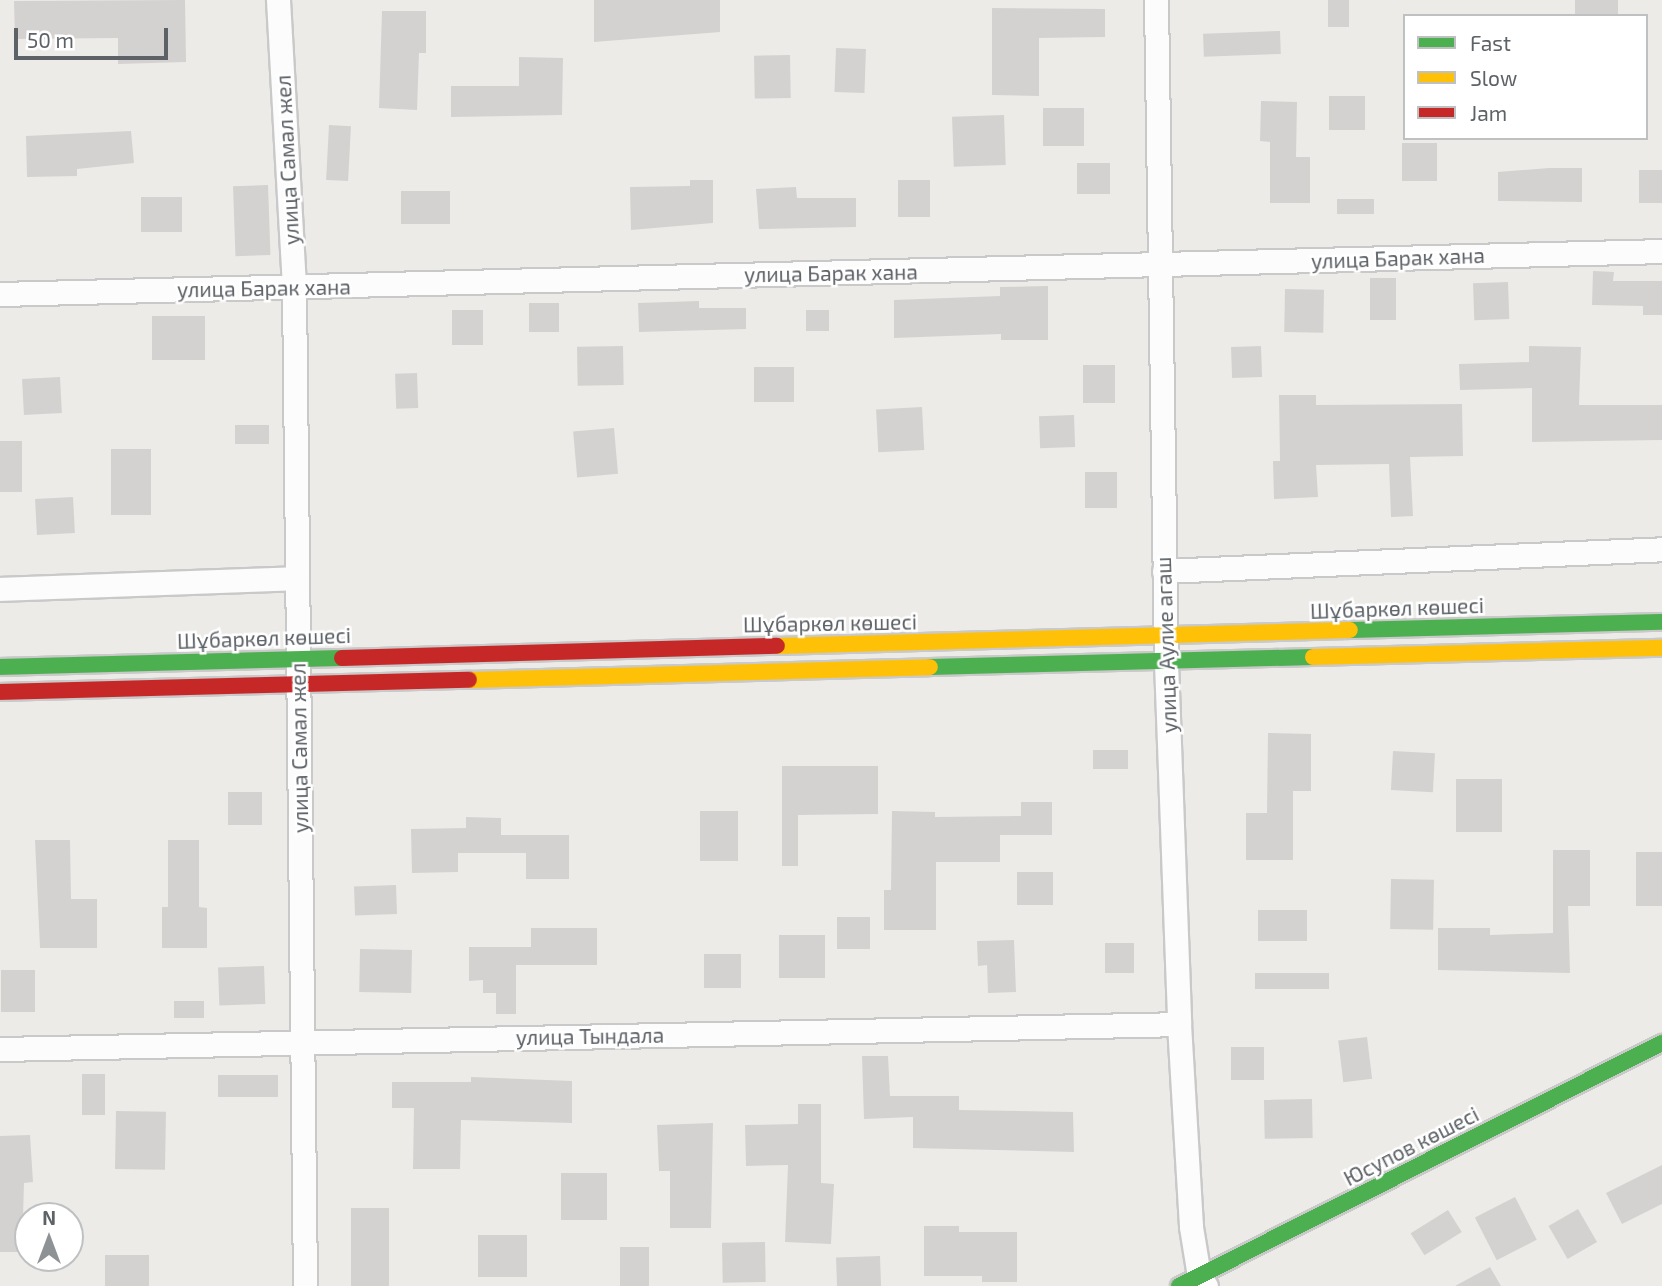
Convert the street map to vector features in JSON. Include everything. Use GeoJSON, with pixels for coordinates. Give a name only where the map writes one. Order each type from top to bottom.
{"type":"FeatureCollection","features":[{"type":"Feature","properties":{"kind":"street","name":"улица Самал жел"},"geometry":{"type":"LineString","coordinates":[[278,0],[294,287],[298,657],[301,685],[300,1046],[305,1286]]}},
{"type":"Feature","properties":{"kind":"street","name":"улица Аулие агаш"},"geometry":{"type":"LineString","coordinates":[[1156,0],[1157,266],[1166,662],[1180,1024],[1195,1283]]}},
{"type":"Feature","properties":{"kind":"street","name":"улица Барак хана"},"geometry":{"type":"LineString","coordinates":[[0,294],[1662,251]]}},
{"type":"Feature","properties":{"kind":"street"},"geometry":{"type":"LineString","coordinates":[[1164,571],[1662,549]]}},
{"type":"Feature","properties":{"kind":"street"},"geometry":{"type":"LineString","coordinates":[[0,589],[297,578]]}},
{"type":"Feature","properties":{"kind":"street","name":"Шұбаркөл көшесі"},"geometry":{"type":"LineString","coordinates":[[0,667],[1662,622]]}},
{"type":"Feature","properties":{"kind":"street"},"geometry":{"type":"LineString","coordinates":[[0,692],[1662,648]]}},
{"type":"Feature","properties":{"kind":"street","name":"улица Тындала"},"geometry":{"type":"LineString","coordinates":[[0,1049],[300,1046],[1180,1024]]}},
{"type":"Feature","properties":{"kind":"street","name":"Юсупов көшесі"},"geometry":{"type":"LineString","coordinates":[[1195,1283],[1662,1043]]}},
{"type":"Feature","properties":{"kind":"building"},"geometry":{"type":"Polygon","coordinates":[[[185,0],[186,62],[118,64],[118,38],[15,39],[14,1],[185,0]]]}},
{"type":"Feature","properties":{"kind":"building"},"geometry":{"type":"Polygon","coordinates":[[[594,0],[720,0],[720,32],[594,42],[594,0]]]}},
{"type":"Feature","properties":{"kind":"building"},"geometry":{"type":"Polygon","coordinates":[[[1328,0],[1349,0],[1349,27],[1328,27],[1328,0]]]}},
{"type":"Feature","properties":{"kind":"building"},"geometry":{"type":"Polygon","coordinates":[[[1575,0],[1618,0],[1618,14],[1575,14],[1575,0]]]}},
{"type":"Feature","properties":{"kind":"building"},"geometry":{"type":"Polygon","coordinates":[[[992,8],[1105,9],[1105,37],[1039,38],[1039,96],[992,95],[992,8]]]}},
{"type":"Feature","properties":{"kind":"building"},"geometry":{"type":"Polygon","coordinates":[[[382,11],[426,11],[426,53],[419,53],[417,110],[379,108],[382,11]]]}},
{"type":"Feature","properties":{"kind":"building"},"geometry":{"type":"Polygon","coordinates":[[[1280,31],[1281,54],[1204,57],[1203,34],[1280,31]]]}},
{"type":"Feature","properties":{"kind":"building"},"geometry":{"type":"Polygon","coordinates":[[[836,48],[866,49],[864,93],[834,92],[836,48]]]}},
{"type":"Feature","properties":{"kind":"building"},"geometry":{"type":"Polygon","coordinates":[[[790,55],[791,98],[755,99],[754,56],[790,55]]]}},
{"type":"Feature","properties":{"kind":"building"},"geometry":{"type":"Polygon","coordinates":[[[519,57],[563,58],[562,115],[451,117],[451,86],[519,86],[519,57]]]}},
{"type":"Feature","properties":{"kind":"building"},"geometry":{"type":"Polygon","coordinates":[[[1329,96],[1365,96],[1365,130],[1329,130],[1329,96]]]}},
{"type":"Feature","properties":{"kind":"building"},"geometry":{"type":"Polygon","coordinates":[[[1261,101],[1297,102],[1296,157],[1310,157],[1310,203],[1270,203],[1270,142],[1260,141],[1261,101]]]}},
{"type":"Feature","properties":{"kind":"building"},"geometry":{"type":"Polygon","coordinates":[[[1043,108],[1084,108],[1084,146],[1043,146],[1043,108]]]}},
{"type":"Feature","properties":{"kind":"building"},"geometry":{"type":"Polygon","coordinates":[[[1004,115],[1006,165],[954,167],[952,117],[1004,115]]]}},
{"type":"Feature","properties":{"kind":"building"},"geometry":{"type":"Polygon","coordinates":[[[329,125],[351,126],[348,181],[326,180],[329,125]]]}},
{"type":"Feature","properties":{"kind":"building"},"geometry":{"type":"Polygon","coordinates":[[[131,131],[134,163],[77,169],[77,176],[27,177],[26,136],[131,131]]]}},
{"type":"Feature","properties":{"kind":"building"},"geometry":{"type":"Polygon","coordinates":[[[1402,143],[1437,143],[1437,181],[1402,181],[1402,143]]]}},
{"type":"Feature","properties":{"kind":"building"},"geometry":{"type":"Polygon","coordinates":[[[1077,163],[1110,163],[1110,194],[1077,194],[1077,163]]]}},
{"type":"Feature","properties":{"kind":"building"},"geometry":{"type":"Polygon","coordinates":[[[1582,168],[1582,202],[1498,201],[1498,172],[1582,168]]]}},
{"type":"Feature","properties":{"kind":"building"},"geometry":{"type":"Polygon","coordinates":[[[1639,170],[1662,170],[1662,203],[1639,203],[1639,170]]]}},
{"type":"Feature","properties":{"kind":"building"},"geometry":{"type":"Polygon","coordinates":[[[690,180],[713,180],[713,223],[631,230],[630,187],[690,186],[690,180]]]}},
{"type":"Feature","properties":{"kind":"building"},"geometry":{"type":"Polygon","coordinates":[[[898,180],[930,180],[930,217],[898,217],[898,180]]]}},
{"type":"Feature","properties":{"kind":"building"},"geometry":{"type":"Polygon","coordinates":[[[268,185],[270,255],[235,256],[233,186],[268,185]]]}},
{"type":"Feature","properties":{"kind":"building"},"geometry":{"type":"Polygon","coordinates":[[[796,187],[797,198],[856,198],[856,227],[759,229],[756,189],[796,187]]]}},
{"type":"Feature","properties":{"kind":"building"},"geometry":{"type":"Polygon","coordinates":[[[401,191],[450,191],[450,224],[401,224],[401,191]]]}},
{"type":"Feature","properties":{"kind":"building"},"geometry":{"type":"Polygon","coordinates":[[[141,197],[182,197],[182,232],[141,232],[141,197]]]}},
{"type":"Feature","properties":{"kind":"building"},"geometry":{"type":"Polygon","coordinates":[[[1337,199],[1374,199],[1374,214],[1337,214],[1337,199]]]}},
{"type":"Feature","properties":{"kind":"building"},"geometry":{"type":"Polygon","coordinates":[[[1593,271],[1614,272],[1613,281],[1662,281],[1662,315],[1643,315],[1643,306],[1592,305],[1593,271]]]}},
{"type":"Feature","properties":{"kind":"building"},"geometry":{"type":"Polygon","coordinates":[[[1370,278],[1396,278],[1396,320],[1370,320],[1370,278]]]}},
{"type":"Feature","properties":{"kind":"building"},"geometry":{"type":"Polygon","coordinates":[[[1508,282],[1509,319],[1474,320],[1473,283],[1508,282]]]}},
{"type":"Feature","properties":{"kind":"building"},"geometry":{"type":"Polygon","coordinates":[[[1048,286],[1048,340],[1001,340],[1001,334],[894,338],[894,300],[1000,296],[1000,287],[1048,286]]]}},
{"type":"Feature","properties":{"kind":"building"},"geometry":{"type":"Polygon","coordinates":[[[1285,289],[1324,290],[1323,333],[1284,332],[1285,289]]]}},
{"type":"Feature","properties":{"kind":"building"},"geometry":{"type":"Polygon","coordinates":[[[699,301],[699,308],[746,308],[746,329],[639,332],[638,303],[699,301]]]}},
{"type":"Feature","properties":{"kind":"building"},"geometry":{"type":"Polygon","coordinates":[[[529,303],[559,303],[559,332],[529,332],[529,303]]]}},
{"type":"Feature","properties":{"kind":"building"},"geometry":{"type":"Polygon","coordinates":[[[452,310],[483,310],[483,345],[452,345],[452,310]]]}},
{"type":"Feature","properties":{"kind":"building"},"geometry":{"type":"Polygon","coordinates":[[[806,310],[829,310],[829,331],[806,331],[806,310]]]}},
{"type":"Feature","properties":{"kind":"building"},"geometry":{"type":"Polygon","coordinates":[[[152,316],[205,316],[205,360],[152,360],[152,316]]]}},
{"type":"Feature","properties":{"kind":"building"},"geometry":{"type":"Polygon","coordinates":[[[623,346],[624,385],[578,386],[577,347],[623,346]]]}},
{"type":"Feature","properties":{"kind":"building"},"geometry":{"type":"Polygon","coordinates":[[[1261,346],[1262,377],[1232,378],[1231,347],[1261,346]]]}},
{"type":"Feature","properties":{"kind":"building"},"geometry":{"type":"Polygon","coordinates":[[[1529,346],[1581,347],[1579,405],[1662,405],[1662,440],[1532,442],[1532,388],[1460,390],[1459,364],[1529,362],[1529,346]]]}},
{"type":"Feature","properties":{"kind":"building"},"geometry":{"type":"Polygon","coordinates":[[[1083,365],[1115,365],[1115,403],[1083,403],[1083,365]]]}},
{"type":"Feature","properties":{"kind":"building"},"geometry":{"type":"Polygon","coordinates":[[[754,367],[794,367],[794,402],[754,402],[754,367]]]}},
{"type":"Feature","properties":{"kind":"building"},"geometry":{"type":"Polygon","coordinates":[[[417,373],[418,408],[396,409],[395,374],[417,373]]]}},
{"type":"Feature","properties":{"kind":"building"},"geometry":{"type":"Polygon","coordinates":[[[60,377],[62,413],[24,415],[22,379],[60,377]]]}},
{"type":"Feature","properties":{"kind":"building"},"geometry":{"type":"Polygon","coordinates":[[[1279,395],[1316,395],[1316,405],[1462,404],[1463,456],[1410,457],[1413,516],[1391,517],[1389,464],[1316,465],[1318,497],[1274,499],[1273,461],[1280,461],[1279,395]]]}},
{"type":"Feature","properties":{"kind":"building"},"geometry":{"type":"Polygon","coordinates":[[[922,407],[924,450],[878,452],[876,409],[922,407]]]}},
{"type":"Feature","properties":{"kind":"building"},"geometry":{"type":"Polygon","coordinates":[[[1074,415],[1075,447],[1040,448],[1039,416],[1074,415]]]}},
{"type":"Feature","properties":{"kind":"building"},"geometry":{"type":"Polygon","coordinates":[[[235,425],[269,425],[269,444],[235,444],[235,425]]]}},
{"type":"Feature","properties":{"kind":"building"},"geometry":{"type":"Polygon","coordinates":[[[614,428],[618,474],[577,477],[573,432],[614,428]]]}},
{"type":"Feature","properties":{"kind":"building"},"geometry":{"type":"Polygon","coordinates":[[[0,441],[22,441],[22,492],[0,492],[0,441]]]}},
{"type":"Feature","properties":{"kind":"building"},"geometry":{"type":"Polygon","coordinates":[[[111,449],[151,449],[151,515],[111,515],[111,449]]]}},
{"type":"Feature","properties":{"kind":"building"},"geometry":{"type":"Polygon","coordinates":[[[1085,472],[1117,472],[1117,508],[1085,508],[1085,472]]]}},
{"type":"Feature","properties":{"kind":"building"},"geometry":{"type":"Polygon","coordinates":[[[73,497],[75,533],[37,535],[35,499],[73,497]]]}},
{"type":"Feature","properties":{"kind":"building"},"geometry":{"type":"Polygon","coordinates":[[[1268,733],[1311,734],[1311,791],[1293,791],[1293,860],[1246,860],[1246,813],[1267,813],[1268,733]]]}},
{"type":"Feature","properties":{"kind":"building"},"geometry":{"type":"Polygon","coordinates":[[[1093,750],[1128,750],[1128,769],[1093,769],[1093,750]]]}},
{"type":"Feature","properties":{"kind":"building"},"geometry":{"type":"Polygon","coordinates":[[[1393,751],[1435,753],[1433,792],[1391,790],[1393,751]]]}},
{"type":"Feature","properties":{"kind":"building"},"geometry":{"type":"Polygon","coordinates":[[[782,766],[878,766],[878,814],[798,815],[798,866],[782,866],[782,766]]]}},
{"type":"Feature","properties":{"kind":"building"},"geometry":{"type":"Polygon","coordinates":[[[1456,779],[1502,779],[1502,832],[1456,832],[1456,779]]]}},
{"type":"Feature","properties":{"kind":"building"},"geometry":{"type":"Polygon","coordinates":[[[228,792],[262,792],[262,825],[228,825],[228,792]]]}},
{"type":"Feature","properties":{"kind":"building"},"geometry":{"type":"Polygon","coordinates":[[[1021,802],[1052,802],[1052,835],[1000,835],[1000,862],[936,862],[936,930],[884,930],[884,890],[891,890],[892,811],[935,812],[935,817],[1021,816],[1021,802]]]}},
{"type":"Feature","properties":{"kind":"building"},"geometry":{"type":"Polygon","coordinates":[[[700,811],[738,811],[738,861],[700,861],[700,811]]]}},
{"type":"Feature","properties":{"kind":"building"},"geometry":{"type":"Polygon","coordinates":[[[466,817],[501,818],[501,835],[569,835],[569,879],[526,879],[526,853],[458,853],[458,872],[412,873],[411,829],[466,828],[466,817]]]}},
{"type":"Feature","properties":{"kind":"building"},"geometry":{"type":"Polygon","coordinates":[[[35,840],[70,840],[71,899],[97,899],[97,948],[40,948],[35,840]]]}},
{"type":"Feature","properties":{"kind":"building"},"geometry":{"type":"Polygon","coordinates":[[[168,840],[199,840],[199,907],[207,908],[207,948],[162,948],[162,907],[168,907],[168,840]]]}},
{"type":"Feature","properties":{"kind":"building"},"geometry":{"type":"Polygon","coordinates":[[[1553,850],[1590,850],[1590,906],[1568,906],[1570,973],[1438,970],[1438,928],[1490,928],[1490,935],[1553,933],[1553,850]]]}},
{"type":"Feature","properties":{"kind":"building"},"geometry":{"type":"Polygon","coordinates":[[[1636,852],[1662,852],[1662,906],[1636,906],[1636,852]]]}},
{"type":"Feature","properties":{"kind":"building"},"geometry":{"type":"Polygon","coordinates":[[[1017,872],[1053,872],[1053,905],[1017,905],[1017,872]]]}},
{"type":"Feature","properties":{"kind":"building"},"geometry":{"type":"Polygon","coordinates":[[[1391,879],[1434,880],[1433,930],[1390,929],[1391,879]]]}},
{"type":"Feature","properties":{"kind":"building"},"geometry":{"type":"Polygon","coordinates":[[[396,885],[397,914],[355,915],[354,886],[396,885]]]}},
{"type":"Feature","properties":{"kind":"building"},"geometry":{"type":"Polygon","coordinates":[[[1258,910],[1307,910],[1307,941],[1258,941],[1258,910]]]}},
{"type":"Feature","properties":{"kind":"building"},"geometry":{"type":"Polygon","coordinates":[[[837,917],[870,917],[870,949],[837,949],[837,917]]]}},
{"type":"Feature","properties":{"kind":"building"},"geometry":{"type":"Polygon","coordinates":[[[531,928],[597,928],[597,965],[516,965],[516,1014],[496,1014],[496,993],[483,993],[483,980],[469,981],[469,947],[531,947],[531,928]]]}},
{"type":"Feature","properties":{"kind":"building"},"geometry":{"type":"Polygon","coordinates":[[[779,935],[825,935],[825,978],[779,978],[779,935]]]}},
{"type":"Feature","properties":{"kind":"building"},"geometry":{"type":"Polygon","coordinates":[[[1014,940],[1016,992],[988,993],[987,965],[978,966],[977,941],[1014,940]]]}},
{"type":"Feature","properties":{"kind":"building"},"geometry":{"type":"Polygon","coordinates":[[[1105,943],[1134,943],[1134,973],[1105,973],[1105,943]]]}},
{"type":"Feature","properties":{"kind":"building"},"geometry":{"type":"Polygon","coordinates":[[[360,949],[412,950],[411,993],[359,992],[360,949]]]}},
{"type":"Feature","properties":{"kind":"building"},"geometry":{"type":"Polygon","coordinates":[[[704,954],[741,954],[741,988],[704,988],[704,954]]]}},
{"type":"Feature","properties":{"kind":"building"},"geometry":{"type":"Polygon","coordinates":[[[264,966],[265,1004],[219,1006],[218,968],[264,966]]]}},
{"type":"Feature","properties":{"kind":"building"},"geometry":{"type":"Polygon","coordinates":[[[1,970],[35,970],[35,1012],[1,1012],[1,970]]]}},
{"type":"Feature","properties":{"kind":"building"},"geometry":{"type":"Polygon","coordinates":[[[1255,973],[1329,973],[1329,989],[1255,989],[1255,973]]]}},
{"type":"Feature","properties":{"kind":"building"},"geometry":{"type":"Polygon","coordinates":[[[174,1001],[204,1001],[204,1018],[174,1018],[174,1001]]]}},
{"type":"Feature","properties":{"kind":"building"},"geometry":{"type":"Polygon","coordinates":[[[1367,1037],[1372,1079],[1343,1082],[1338,1041],[1367,1037]]]}},
{"type":"Feature","properties":{"kind":"building"},"geometry":{"type":"Polygon","coordinates":[[[1231,1047],[1264,1047],[1264,1080],[1231,1080],[1231,1047]]]}},
{"type":"Feature","properties":{"kind":"building"},"geometry":{"type":"Polygon","coordinates":[[[862,1056],[888,1056],[890,1096],[959,1096],[959,1110],[1073,1112],[1074,1152],[913,1148],[913,1117],[864,1119],[862,1056]]]}},
{"type":"Feature","properties":{"kind":"building"},"geometry":{"type":"Polygon","coordinates":[[[82,1074],[105,1074],[105,1115],[82,1115],[82,1074]]]}},
{"type":"Feature","properties":{"kind":"building"},"geometry":{"type":"Polygon","coordinates":[[[218,1075],[278,1075],[278,1097],[218,1097],[218,1075]]]}},
{"type":"Feature","properties":{"kind":"building"},"geometry":{"type":"Polygon","coordinates":[[[471,1077],[572,1081],[572,1123],[461,1120],[460,1169],[413,1169],[414,1108],[392,1108],[392,1082],[471,1082],[471,1077]]]}},
{"type":"Feature","properties":{"kind":"building"},"geometry":{"type":"Polygon","coordinates":[[[1312,1099],[1313,1138],[1265,1139],[1264,1100],[1312,1099]]]}},
{"type":"Feature","properties":{"kind":"building"},"geometry":{"type":"Polygon","coordinates":[[[798,1104],[821,1104],[821,1183],[834,1184],[831,1244],[785,1242],[788,1165],[746,1166],[745,1125],[798,1124],[798,1104]]]}},
{"type":"Feature","properties":{"kind":"building"},"geometry":{"type":"Polygon","coordinates":[[[116,1111],[166,1112],[165,1170],[115,1169],[116,1111]]]}},
{"type":"Feature","properties":{"kind":"building"},"geometry":{"type":"Polygon","coordinates":[[[713,1123],[711,1228],[670,1228],[670,1171],[659,1171],[657,1125],[713,1123]]]}},
{"type":"Feature","properties":{"kind":"building"},"geometry":{"type":"Polygon","coordinates":[[[30,1135],[33,1182],[24,1183],[23,1202],[14,1202],[14,1252],[0,1252],[0,1136],[30,1135]]]}},
{"type":"Feature","properties":{"kind":"building"},"geometry":{"type":"Polygon","coordinates":[[[1662,1165],[1662,1204],[1622,1224],[1606,1193],[1662,1165]]]}},
{"type":"Feature","properties":{"kind":"building"},"geometry":{"type":"Polygon","coordinates":[[[561,1173],[607,1173],[607,1220],[561,1220],[561,1173]]]}},
{"type":"Feature","properties":{"kind":"building"},"geometry":{"type":"Polygon","coordinates":[[[1515,1197],[1537,1240],[1497,1260],[1475,1217],[1515,1197]]]}},
{"type":"Feature","properties":{"kind":"building"},"geometry":{"type":"Polygon","coordinates":[[[351,1208],[389,1208],[389,1286],[351,1286],[351,1208]]]}},
{"type":"Feature","properties":{"kind":"building"},"geometry":{"type":"Polygon","coordinates":[[[1578,1209],[1597,1242],[1568,1259],[1549,1226],[1578,1209]]]}},
{"type":"Feature","properties":{"kind":"building"},"geometry":{"type":"Polygon","coordinates":[[[1448,1210],[1462,1232],[1424,1255],[1411,1233],[1448,1210]]]}},
{"type":"Feature","properties":{"kind":"building"},"geometry":{"type":"Polygon","coordinates":[[[924,1226],[959,1226],[959,1232],[1017,1232],[1017,1282],[982,1282],[982,1276],[924,1276],[924,1226]]]}},
{"type":"Feature","properties":{"kind":"building"},"geometry":{"type":"Polygon","coordinates":[[[478,1235],[527,1235],[527,1277],[478,1277],[478,1235]]]}},
{"type":"Feature","properties":{"kind":"building"},"geometry":{"type":"Polygon","coordinates":[[[765,1242],[766,1282],[723,1283],[722,1243],[765,1242]]]}},
{"type":"Feature","properties":{"kind":"building"},"geometry":{"type":"Polygon","coordinates":[[[620,1247],[649,1247],[649,1286],[620,1286],[620,1247]]]}},
{"type":"Feature","properties":{"kind":"building"},"geometry":{"type":"Polygon","coordinates":[[[105,1255],[149,1255],[149,1286],[105,1286],[105,1255]]]}},
{"type":"Feature","properties":{"kind":"building"},"geometry":{"type":"Polygon","coordinates":[[[880,1256],[881,1286],[837,1286],[836,1258],[880,1256]]]}},
{"type":"Feature","properties":{"kind":"building"},"geometry":{"type":"Polygon","coordinates":[[[1490,1267],[1501,1286],[1455,1286],[1490,1267]]]}},
{"type":"Feature","properties":{"kind":"traffic: fast"},"geometry":{"type":"LineString","coordinates":[[1350,630],[1662,622]]}},
{"type":"Feature","properties":{"kind":"traffic: fast"},"geometry":{"type":"LineString","coordinates":[[930,667],[1313,657]]}},
{"type":"Feature","properties":{"kind":"traffic: fast"},"geometry":{"type":"LineString","coordinates":[[0,667],[342,658]]}},
{"type":"Feature","properties":{"kind":"traffic: fast"},"geometry":{"type":"LineString","coordinates":[[1179,1286],[1662,1043]]}},
{"type":"Feature","properties":{"kind":"traffic: slow"},"geometry":{"type":"LineString","coordinates":[[777,646],[1350,630]]}},
{"type":"Feature","properties":{"kind":"traffic: slow"},"geometry":{"type":"LineString","coordinates":[[1313,657],[1662,648]]}},
{"type":"Feature","properties":{"kind":"traffic: slow"},"geometry":{"type":"LineString","coordinates":[[469,680],[930,667]]}},
{"type":"Feature","properties":{"kind":"traffic: jam"},"geometry":{"type":"LineString","coordinates":[[342,658],[777,646]]}},
{"type":"Feature","properties":{"kind":"traffic: jam"},"geometry":{"type":"LineString","coordinates":[[0,692],[469,680]]}}]}
